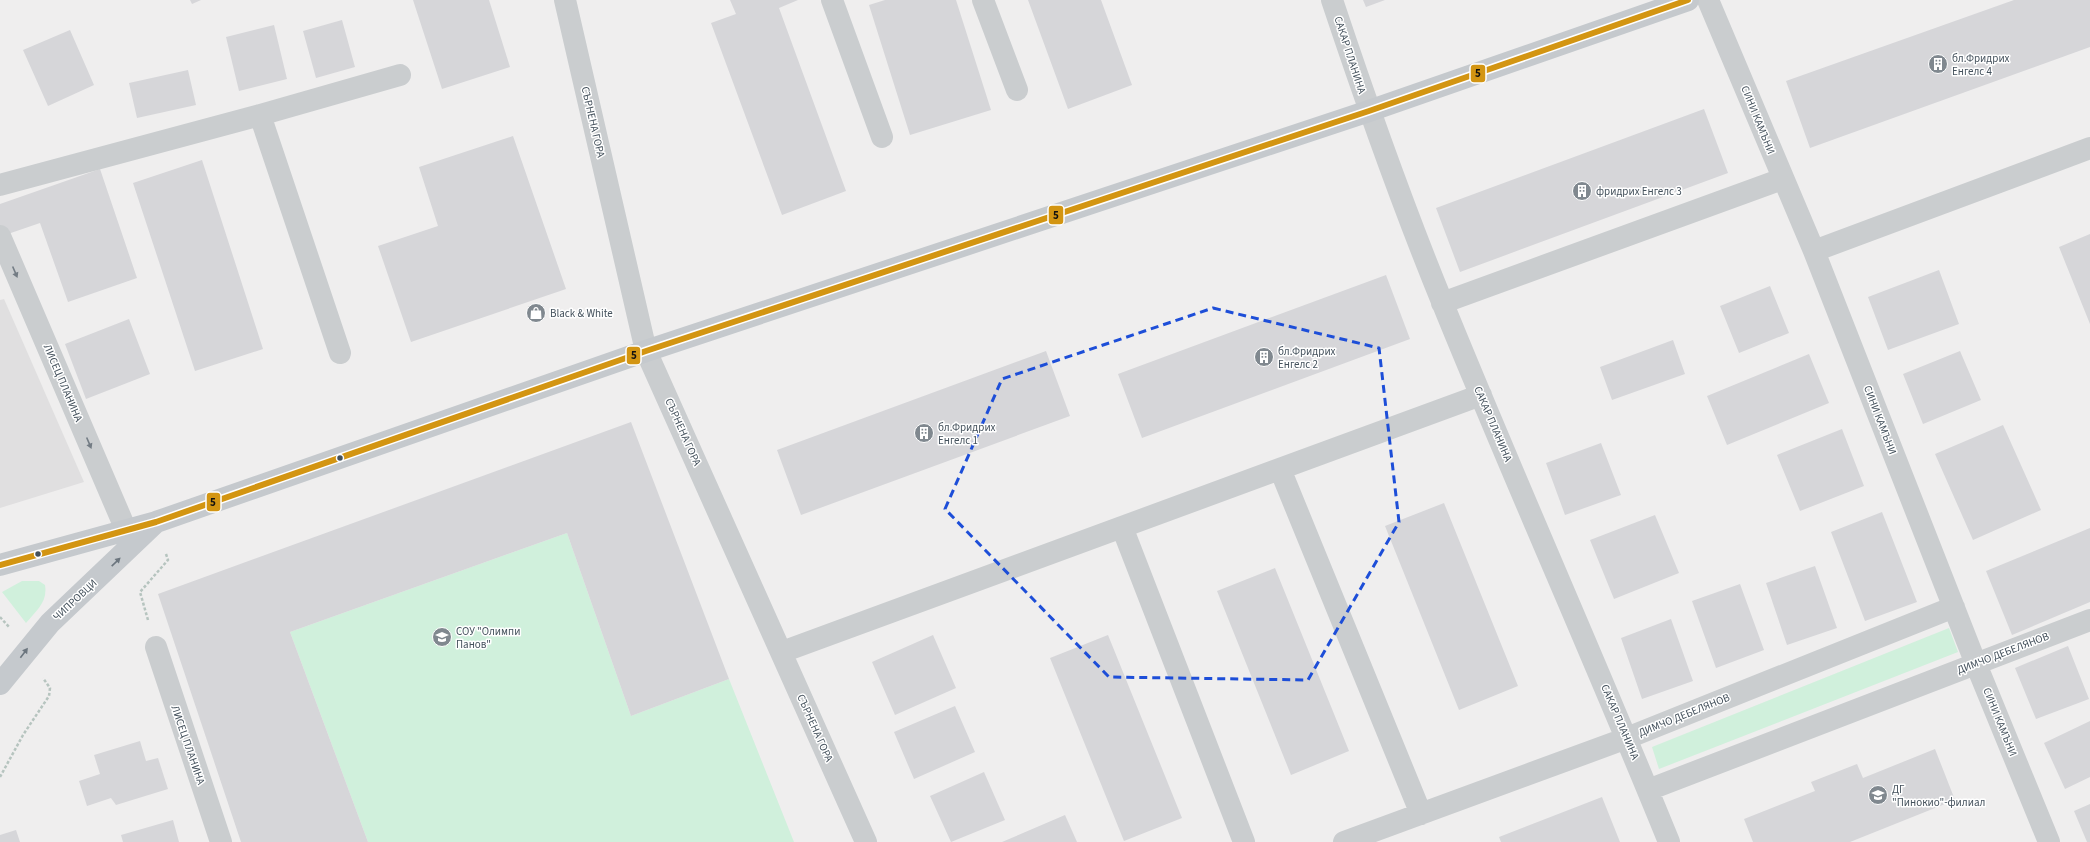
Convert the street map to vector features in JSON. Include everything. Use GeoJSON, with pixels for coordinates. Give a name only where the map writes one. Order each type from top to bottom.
{"type":"FeatureCollection","features":[{"type":"Feature","properties":{"kind":"main road","name":"ЧИПРОВЦИ"},"geometry":{"type":"LineString","coordinates":[[0,566],[156,522],[646,351],[1369,111],[1688,0]]}},
{"type":"Feature","properties":{"kind":"main road","name":"ЧИПРОВЦИ"},"geometry":{"type":"LineString","coordinates":[[0,684],[20,658],[50,624],[156,522]]}},
{"type":"Feature","properties":{"kind":"street","name":"СЪРНЕНА ГОРА"},"geometry":{"type":"LineString","coordinates":[[564,0],[646,351],[866,842]]}},
{"type":"Feature","properties":{"kind":"street"},"geometry":{"type":"LineString","coordinates":[[832,0],[882,137]]}},
{"type":"Feature","properties":{"kind":"street"},"geometry":{"type":"LineString","coordinates":[[983,0],[1017,90]]}},
{"type":"Feature","properties":{"kind":"street","name":"САКАР ПЛАНИНА"},"geometry":{"type":"LineString","coordinates":[[1332,0],[1369,111],[1442,303],[1627,738],[1669,842]]}},
{"type":"Feature","properties":{"kind":"street","name":"СИНИ КАМЪНИ"},"geometry":{"type":"LineString","coordinates":[[1708,0],[1782,179],[1814,251],[1976,664],[2049,842]]}},
{"type":"Feature","properties":{"kind":"street"},"geometry":{"type":"LineString","coordinates":[[0,185],[260,116],[400,75]]}},
{"type":"Feature","properties":{"kind":"street"},"geometry":{"type":"LineString","coordinates":[[260,116],[340,353]]}},
{"type":"Feature","properties":{"kind":"street"},"geometry":{"type":"LineString","coordinates":[[1814,251],[2090,148]]}},
{"type":"Feature","properties":{"kind":"street"},"geometry":{"type":"LineString","coordinates":[[1442,303],[1782,179]]}},
{"type":"Feature","properties":{"kind":"street","name":"ЛИСЕЦ ПЛАНИНА"},"geometry":{"type":"LineString","coordinates":[[0,236],[126,530]]}},
{"type":"Feature","properties":{"kind":"street"},"geometry":{"type":"LineString","coordinates":[[782,652],[1481,395]]}},
{"type":"Feature","properties":{"kind":"street"},"geometry":{"type":"LineString","coordinates":[[1280,469],[1421,814]]}},
{"type":"Feature","properties":{"kind":"street"},"geometry":{"type":"LineString","coordinates":[[1122,527],[1244,842]]}},
{"type":"Feature","properties":{"kind":"street","name":"ДИМЧО ДЕБЕЛЯНОВ"},"geometry":{"type":"LineString","coordinates":[[1344,842],[1627,738],[1954,607]]}},
{"type":"Feature","properties":{"kind":"street","name":"ДИМЧО ДЕБЕЛЯНОВ"},"geometry":{"type":"LineString","coordinates":[[1648,790],[2090,620]]}},
{"type":"Feature","properties":{"kind":"street","name":"ЛИСЕЦ ПЛАНИНА"},"geometry":{"type":"LineString","coordinates":[[156,647],[221,842]]}},
{"type":"Feature","properties":{"kind":"path"},"geometry":{"type":"LineString","coordinates":[[156,522],[168,560],[140,592],[156,647]]}},
{"type":"Feature","properties":{"kind":"path"},"geometry":{"type":"LineString","coordinates":[[0,777],[23,735],[49,696],[50,688],[42,675],[20,658]]}},
{"type":"Feature","properties":{"kind":"highlighted area"},"geometry":{"type":"Polygon","coordinates":[[[1213,308],[1379,348],[1399,522],[1308,680],[1109,677],[945,509],[1002,379],[1213,308]]]}},
{"type":"Feature","properties":{"kind":"shaded area"},"geometry":{"type":"Polygon","coordinates":[[[4,299],[84,482],[0,508],[0,300],[4,299]]]}},
{"type":"Feature","properties":{"kind":"green space"},"geometry":{"type":"Polygon","coordinates":[[[567,533],[631,716],[729,679],[794,842],[368,842],[290,632],[567,533]]]}},
{"type":"Feature","properties":{"kind":"green space"},"geometry":{"type":"Polygon","coordinates":[[[22,581],[39,581],[45,585],[45,596],[43,601],[26,623],[2,592],[22,581]]]}},
{"type":"Feature","properties":{"kind":"green space"},"geometry":{"type":"Polygon","coordinates":[[[1949,628],[1958,652],[1659,769],[1652,747],[1949,628]]]}},
{"type":"Feature","properties":{"kind":"building"},"geometry":{"type":"Polygon","coordinates":[[[190,0],[201,0],[192,4],[190,0]]]}},
{"type":"Feature","properties":{"kind":"building"},"geometry":{"type":"Polygon","coordinates":[[[413,0],[489,0],[510,67],[442,89],[413,0]]]}},
{"type":"Feature","properties":{"kind":"building"},"geometry":{"type":"Polygon","coordinates":[[[730,0],[798,0],[779,8],[846,191],[782,215],[711,23],[736,14],[730,0]]]}},
{"type":"Feature","properties":{"kind":"building"},"geometry":{"type":"Polygon","coordinates":[[[885,0],[956,0],[991,110],[910,135],[869,5],[885,0]]]}},
{"type":"Feature","properties":{"kind":"building"},"geometry":{"type":"Polygon","coordinates":[[[1028,0],[1101,0],[1132,85],[1068,109],[1028,0]]]}},
{"type":"Feature","properties":{"kind":"building"},"geometry":{"type":"Polygon","coordinates":[[[1363,0],[1385,0],[1366,7],[1363,0]]]}},
{"type":"Feature","properties":{"kind":"building","name":"бл.Фридрих Енгелс 4"},"geometry":{"type":"Polygon","coordinates":[[[2014,0],[2090,0],[2090,47],[1810,148],[1786,81],[2014,0]]]}},
{"type":"Feature","properties":{"kind":"building"},"geometry":{"type":"Polygon","coordinates":[[[342,20],[355,67],[316,78],[303,31],[342,20]]]}},
{"type":"Feature","properties":{"kind":"building"},"geometry":{"type":"Polygon","coordinates":[[[274,25],[287,79],[239,91],[226,37],[274,25]]]}},
{"type":"Feature","properties":{"kind":"building"},"geometry":{"type":"Polygon","coordinates":[[[70,30],[94,85],[48,106],[23,50],[70,30]]]}},
{"type":"Feature","properties":{"kind":"building"},"geometry":{"type":"Polygon","coordinates":[[[188,70],[196,105],[137,118],[129,83],[188,70]]]}},
{"type":"Feature","properties":{"kind":"building","name":"фридрих Енгелс 3"},"geometry":{"type":"Polygon","coordinates":[[[1704,109],[1728,173],[1460,272],[1436,208],[1704,109]]]}},
{"type":"Feature","properties":{"kind":"building"},"geometry":{"type":"Polygon","coordinates":[[[513,136],[566,289],[411,342],[378,246],[438,226],[419,167],[513,136]]]}},
{"type":"Feature","properties":{"kind":"building"},"geometry":{"type":"Polygon","coordinates":[[[202,160],[263,349],[195,371],[133,183],[202,160]]]}},
{"type":"Feature","properties":{"kind":"building"},"geometry":{"type":"Polygon","coordinates":[[[100,169],[137,278],[68,302],[40,223],[2,236],[0,230],[0,204],[100,169]]]}},
{"type":"Feature","properties":{"kind":"building"},"geometry":{"type":"Polygon","coordinates":[[[2090,234],[2090,324],[2059,247],[2090,234]]]}},
{"type":"Feature","properties":{"kind":"building"},"geometry":{"type":"Polygon","coordinates":[[[1939,270],[1959,324],[1888,350],[1868,297],[1939,270]]]}},
{"type":"Feature","properties":{"kind":"building","name":"бл.Фридрих Енгелс 2"},"geometry":{"type":"Polygon","coordinates":[[[1386,275],[1410,339],[1142,438],[1118,374],[1386,275]]]}},
{"type":"Feature","properties":{"kind":"building"},"geometry":{"type":"Polygon","coordinates":[[[1770,286],[1789,333],[1739,353],[1720,306],[1770,286]]]}},
{"type":"Feature","properties":{"kind":"building"},"geometry":{"type":"Polygon","coordinates":[[[129,319],[150,374],[86,399],[65,344],[129,319]]]}},
{"type":"Feature","properties":{"kind":"building"},"geometry":{"type":"Polygon","coordinates":[[[1673,340],[1685,374],[1612,400],[1600,367],[1673,340]]]}},
{"type":"Feature","properties":{"kind":"building","name":"бл.Фридрих Енгелс 1"},"geometry":{"type":"Polygon","coordinates":[[[1046,351],[1070,416],[801,515],[777,450],[1046,351]]]}},
{"type":"Feature","properties":{"kind":"building"},"geometry":{"type":"Polygon","coordinates":[[[1960,351],[1981,400],[1923,424],[1903,374],[1960,351]]]}},
{"type":"Feature","properties":{"kind":"building"},"geometry":{"type":"Polygon","coordinates":[[[1809,354],[1829,403],[1727,445],[1707,396],[1809,354]]]}},
{"type":"Feature","properties":{"kind":"building"},"geometry":{"type":"Polygon","coordinates":[[[631,422],[729,679],[631,716],[567,533],[290,632],[368,842],[241,842],[158,594],[631,422]]]}},
{"type":"Feature","properties":{"kind":"building"},"geometry":{"type":"Polygon","coordinates":[[[2003,425],[2041,510],[1973,540],[1935,454],[2003,425]]]}},
{"type":"Feature","properties":{"kind":"building"},"geometry":{"type":"Polygon","coordinates":[[[1842,429],[1864,486],[1800,511],[1777,455],[1842,429]]]}},
{"type":"Feature","properties":{"kind":"building"},"geometry":{"type":"Polygon","coordinates":[[[1601,443],[1621,495],[1565,515],[1546,463],[1601,443]]]}},
{"type":"Feature","properties":{"kind":"building"},"geometry":{"type":"Polygon","coordinates":[[[1444,503],[1518,686],[1459,710],[1385,526],[1444,503]]]}},
{"type":"Feature","properties":{"kind":"building"},"geometry":{"type":"Polygon","coordinates":[[[1882,512],[1917,602],[1865,621],[1831,532],[1882,512]]]}},
{"type":"Feature","properties":{"kind":"building"},"geometry":{"type":"Polygon","coordinates":[[[1655,515],[1679,573],[1614,599],[1590,540],[1655,515]]]}},
{"type":"Feature","properties":{"kind":"building"},"geometry":{"type":"Polygon","coordinates":[[[2090,528],[2090,602],[2012,635],[1986,571],[2090,528]]]}},
{"type":"Feature","properties":{"kind":"building"},"geometry":{"type":"Polygon","coordinates":[[[1815,566],[1837,628],[1787,645],[1766,583],[1815,566]]]}},
{"type":"Feature","properties":{"kind":"building"},"geometry":{"type":"Polygon","coordinates":[[[1275,568],[1349,751],[1291,775],[1217,591],[1275,568]]]}},
{"type":"Feature","properties":{"kind":"building"},"geometry":{"type":"Polygon","coordinates":[[[1740,584],[1764,650],[1716,668],[1692,601],[1740,584]]]}},
{"type":"Feature","properties":{"kind":"building"},"geometry":{"type":"Polygon","coordinates":[[[1671,619],[1693,681],[1642,699],[1621,638],[1671,619]]]}},
{"type":"Feature","properties":{"kind":"building"},"geometry":{"type":"Polygon","coordinates":[[[933,635],[956,688],[895,715],[872,662],[933,635]]]}},
{"type":"Feature","properties":{"kind":"building"},"geometry":{"type":"Polygon","coordinates":[[[1108,635],[1182,818],[1124,841],[1050,658],[1108,635]]]}},
{"type":"Feature","properties":{"kind":"building"},"geometry":{"type":"Polygon","coordinates":[[[2068,646],[2089,699],[2036,719],[2015,668],[2068,646]]]}},
{"type":"Feature","properties":{"kind":"building"},"geometry":{"type":"Polygon","coordinates":[[[955,706],[975,752],[914,779],[894,732],[955,706]]]}},
{"type":"Feature","properties":{"kind":"building"},"geometry":{"type":"Polygon","coordinates":[[[2090,721],[2090,777],[2065,789],[2044,743],[2090,721]]]}},
{"type":"Feature","properties":{"kind":"building"},"geometry":{"type":"Polygon","coordinates":[[[140,741],[146,761],[158,758],[168,789],[116,805],[111,798],[87,806],[79,781],[100,774],[94,755],[140,741]]]}},
{"type":"Feature","properties":{"kind":"building","name":"ДГ \"Пинокио\"-филиал"},"geometry":{"type":"Polygon","coordinates":[[[1935,749],[1955,800],[1850,842],[1753,842],[1744,819],[1815,791],[1811,782],[1857,764],[1863,778],[1935,749]]]}},
{"type":"Feature","properties":{"kind":"building"},"geometry":{"type":"Polygon","coordinates":[[[984,772],[1005,820],[951,842],[930,796],[984,772]]]}},
{"type":"Feature","properties":{"kind":"building"},"geometry":{"type":"Polygon","coordinates":[[[1602,797],[1620,842],[1501,842],[1499,837],[1602,797]]]}},
{"type":"Feature","properties":{"kind":"building"},"geometry":{"type":"Polygon","coordinates":[[[2090,804],[2090,842],[2087,842],[2074,811],[2090,804]]]}},
{"type":"Feature","properties":{"kind":"building"},"geometry":{"type":"Polygon","coordinates":[[[1065,815],[1077,842],[1002,842],[1065,815]]]}},
{"type":"Feature","properties":{"kind":"building"},"geometry":{"type":"Polygon","coordinates":[[[173,820],[179,842],[123,842],[121,835],[173,820]]]}},
{"type":"Feature","properties":{"kind":"building"},"geometry":{"type":"Polygon","coordinates":[[[16,830],[20,842],[0,842],[0,835],[16,830]]]}},
{"type":"Feature","properties":{"kind":"transit line","name":"5"},"geometry":{"type":"LineString","coordinates":[[0,565],[156,522],[646,351],[1369,111],[1688,0]]}},
{"type":"Feature","properties":{"kind":"place","name":"бл.Фридрих Енгелс 4"},"geometry":{"type":"Point","coordinates":[1938,64]}},
{"type":"Feature","properties":{"kind":"place","name":"фридрих Енгелс 3"},"geometry":{"type":"Point","coordinates":[1582,191]}},
{"type":"Feature","properties":{"kind":"place","name":"Black & White"},"geometry":{"type":"Point","coordinates":[536,313]}},
{"type":"Feature","properties":{"kind":"place","name":"бл.Фридрих Енгелс 2"},"geometry":{"type":"Point","coordinates":[1264,357]}},
{"type":"Feature","properties":{"kind":"place","name":"бл.Фридрих Енгелс 1"},"geometry":{"type":"Point","coordinates":[924,433]}},
{"type":"Feature","properties":{"kind":"place","name":"СОУ \"Олимпи Панов\""},"geometry":{"type":"Point","coordinates":[442,637]}},
{"type":"Feature","properties":{"kind":"place","name":"ДГ \"Пинокио\"-филиал"},"geometry":{"type":"Point","coordinates":[1878,795]}}]}
